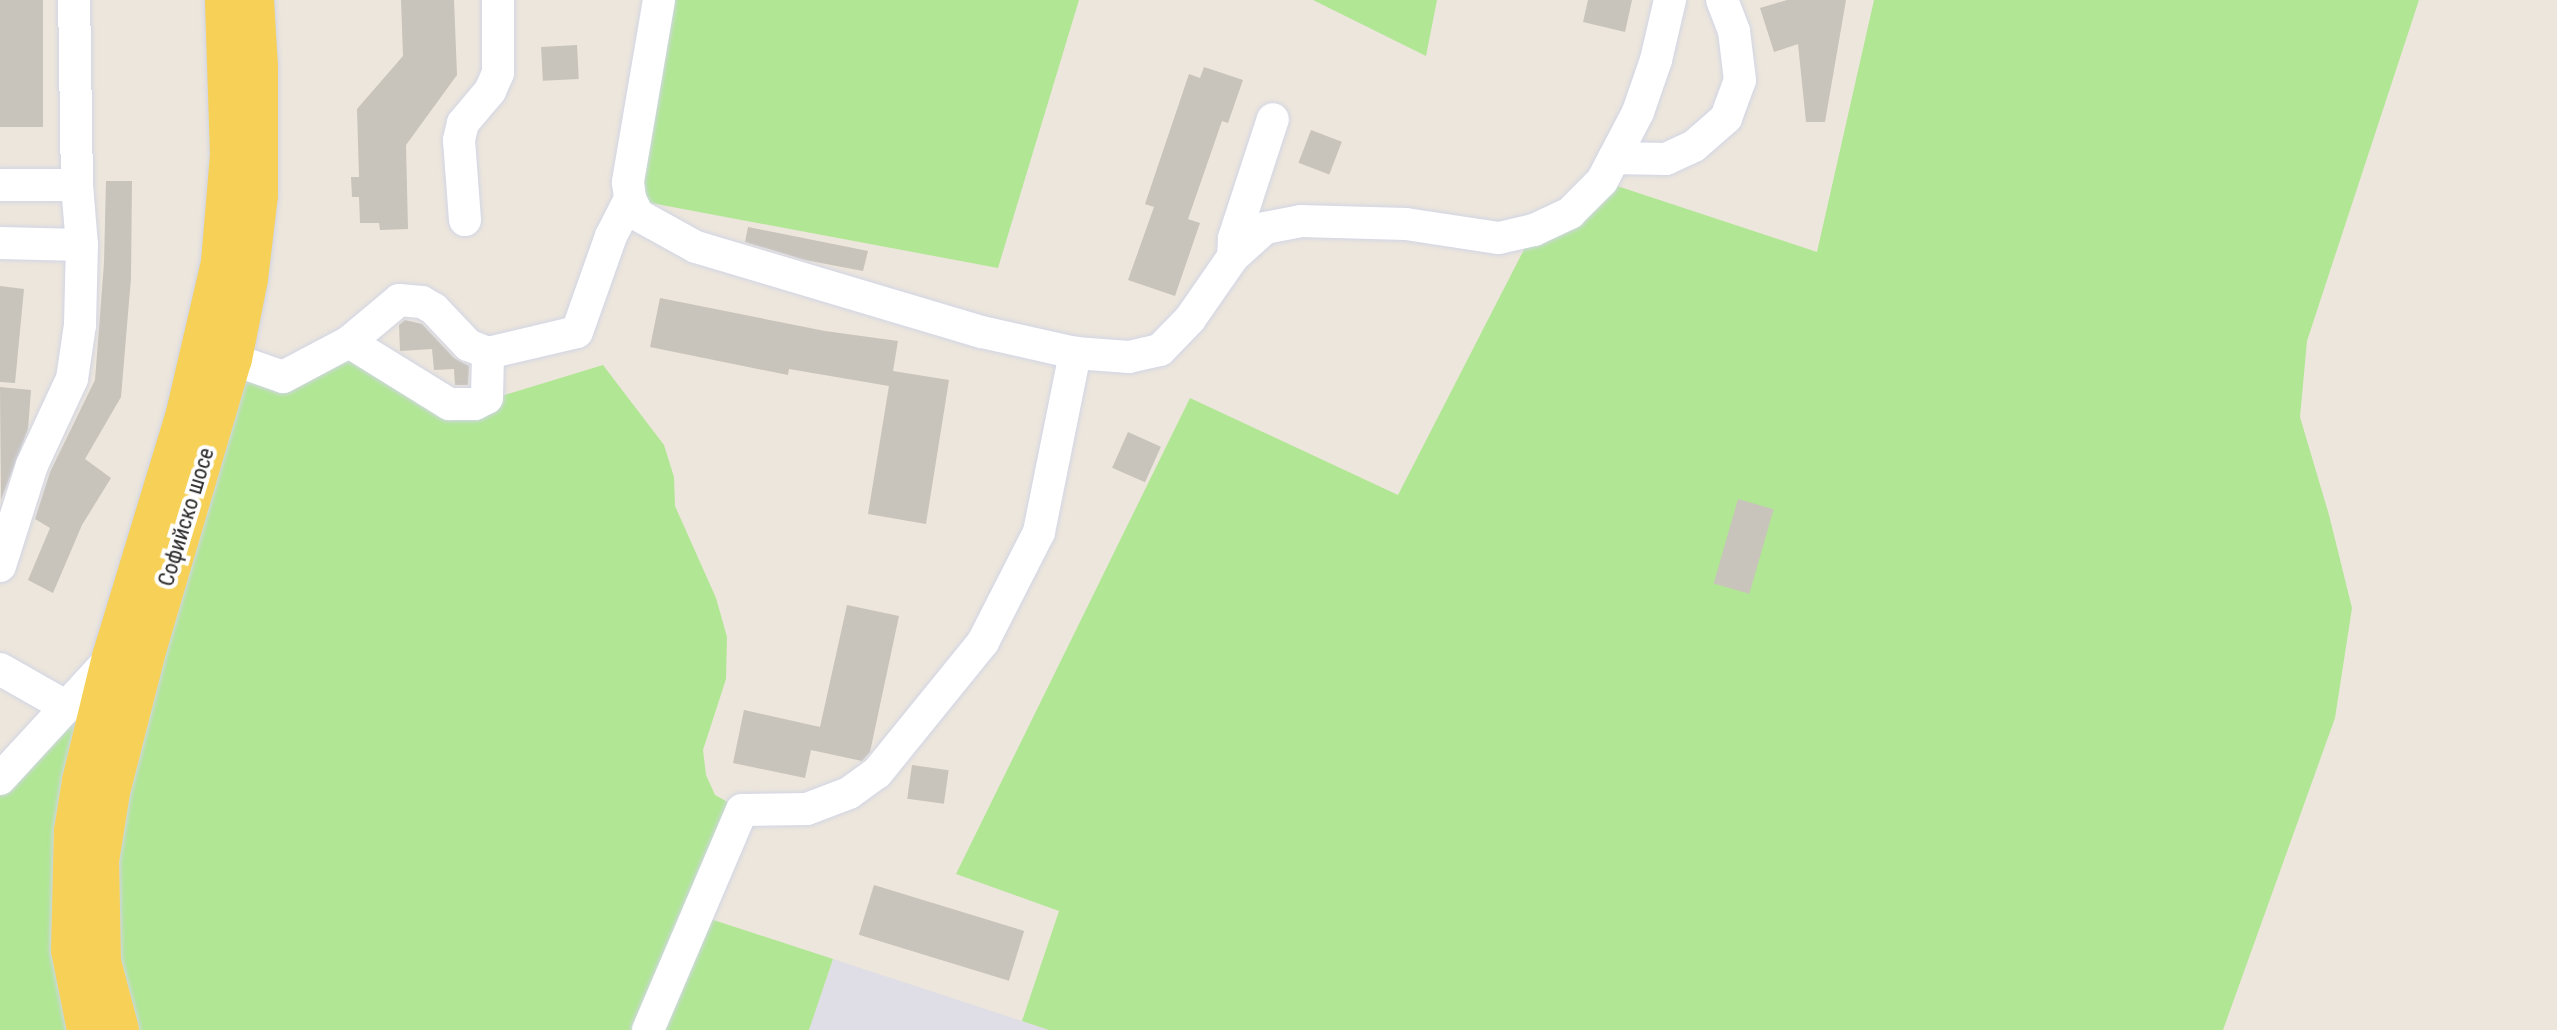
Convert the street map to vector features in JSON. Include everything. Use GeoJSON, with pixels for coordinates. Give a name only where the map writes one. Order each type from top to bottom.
{"type":"FeatureCollection","features":[{"type":"Feature","properties":{"kind":"main road","name":"Софийско шосе"},"geometry":{"type":"LineString","coordinates":[[87,1030],[71,950],[70,876],[82,781],[112,657],[186,413],[221,262],[230,154],[225,0]]}},
{"type":"Feature","properties":{"kind":"main road","name":"Софийско шосе"},"geometry":{"type":"LineString","coordinates":[[119,1030],[101,962],[99,861],[110,792],[154,619],[232,359],[248,279],[258,195],[258,67],[254,0]]}},
{"type":"Feature","properties":{"kind":"street"},"geometry":{"type":"LineString","coordinates":[[0,566],[32,465],[72,379],[80,325],[82,245],[77,185],[74,0]]}},
{"type":"Feature","properties":{"kind":"street"},"geometry":{"type":"LineString","coordinates":[[465,220],[459,140],[463,123],[490,91],[498,73],[498,0]]}},
{"type":"Feature","properties":{"kind":"street"},"geometry":{"type":"LineString","coordinates":[[659,0],[628,182],[630,199],[638,215],[696,247],[982,332],[1075,353],[1129,357],[1160,350],[1190,319],[1233,257],[1265,228],[1301,221],[1406,224],[1499,238],[1534,230],[1570,213],[1602,181],[1614,158],[1647,86],[1670,0]]}},
{"type":"Feature","properties":{"kind":"street"},"geometry":{"type":"LineString","coordinates":[[1614,158],[1666,159],[1694,146],[1726,118],[1740,80],[1734,31],[1722,0]]}},
{"type":"Feature","properties":{"kind":"street"},"geometry":{"type":"LineString","coordinates":[[1233,257],[1234,238],[1273,119]]}},
{"type":"Feature","properties":{"kind":"street"},"geometry":{"type":"LineString","coordinates":[[0,185],[77,185]]}},
{"type":"Feature","properties":{"kind":"street"},"geometry":{"type":"LineString","coordinates":[[232,359],[283,377],[349,342],[399,300],[410,300],[434,309],[468,345],[488,353],[577,332],[611,236],[630,199]]}},
{"type":"Feature","properties":{"kind":"street"},"geometry":{"type":"LineString","coordinates":[[0,243],[82,245]]}},
{"type":"Feature","properties":{"kind":"street"},"geometry":{"type":"LineString","coordinates":[[349,342],[449,404],[475,404],[487,398],[488,353]]}},
{"type":"Feature","properties":{"kind":"street"},"geometry":{"type":"LineString","coordinates":[[648,1030],[742,810],[807,809],[849,793],[877,773],[983,642],[1039,532],[1075,353]]}},
{"type":"Feature","properties":{"kind":"street"},"geometry":{"type":"LineString","coordinates":[[0,779],[112,657]]}},
{"type":"Feature","properties":{"kind":"street"},"geometry":{"type":"LineString","coordinates":[[0,669],[67,707]]}},
{"type":"Feature","properties":{"kind":"shaded area"},"geometry":{"type":"Polygon","coordinates":[[[833,959],[1022,1021],[1049,1030],[809,1030],[833,959]]]}},
{"type":"Feature","properties":{"kind":"green space"},"geometry":{"type":"Polygon","coordinates":[[[655,0],[1079,0],[998,268],[630,199],[655,0]]]}},
{"type":"Feature","properties":{"kind":"green space"},"geometry":{"type":"Polygon","coordinates":[[[1313,0],[1437,0],[1426,56],[1313,0]]]}},
{"type":"Feature","properties":{"kind":"green space"},"geometry":{"type":"Polygon","coordinates":[[[1874,0],[2419,0],[2307,341],[2300,417],[2352,608],[2335,718],[2223,1030],[1049,1030],[1022,1021],[1059,911],[956,874],[1190,398],[1398,495],[1534,230],[1602,181],[1817,252],[1874,0]]]}},
{"type":"Feature","properties":{"kind":"green space"},"geometry":{"type":"Polygon","coordinates":[[[349,342],[475,404],[603,365],[664,445],[674,477],[675,506],[716,598],[727,637],[726,679],[703,750],[706,775],[715,795],[742,810],[698,915],[833,959],[809,1030],[119,1030],[98,917],[232,359],[283,377],[349,342]]]}},
{"type":"Feature","properties":{"kind":"green space"},"geometry":{"type":"Polygon","coordinates":[[[112,657],[87,1030],[0,1030],[0,779],[112,657]]]}},
{"type":"Feature","properties":{"kind":"building"},"geometry":{"type":"Polygon","coordinates":[[[0,0],[43,0],[43,127],[0,127],[0,0]]]}},
{"type":"Feature","properties":{"kind":"building"},"geometry":{"type":"Polygon","coordinates":[[[401,0],[454,0],[457,75],[406,145],[408,229],[380,230],[379,223],[360,223],[359,197],[352,197],[351,177],[359,177],[357,109],[403,56],[401,0]]]}},
{"type":"Feature","properties":{"kind":"building"},"geometry":{"type":"Polygon","coordinates":[[[1588,0],[1632,0],[1625,32],[1583,22],[1588,0]]]}},
{"type":"Feature","properties":{"kind":"building"},"geometry":{"type":"Polygon","coordinates":[[[1787,0],[1846,0],[1825,122],[1806,122],[1798,44],[1774,52],[1760,8],[1787,0]]]}},
{"type":"Feature","properties":{"kind":"building"},"geometry":{"type":"Polygon","coordinates":[[[577,45],[579,79],[543,81],[541,47],[577,45]]]}},
{"type":"Feature","properties":{"kind":"building"},"geometry":{"type":"Polygon","coordinates":[[[1204,67],[1243,80],[1228,123],[1222,121],[1188,219],[1200,223],[1175,296],[1128,280],[1154,207],[1145,204],[1189,74],[1200,78],[1204,67]]]}},
{"type":"Feature","properties":{"kind":"building"},"geometry":{"type":"Polygon","coordinates":[[[1311,130],[1342,142],[1329,175],[1298,163],[1311,130]]]}},
{"type":"Feature","properties":{"kind":"building"},"geometry":{"type":"Polygon","coordinates":[[[106,181],[132,181],[131,278],[121,397],[85,459],[111,478],[82,525],[53,593],[28,580],[50,528],[35,519],[50,472],[95,380],[104,263],[106,181]]]}},
{"type":"Feature","properties":{"kind":"building"},"geometry":{"type":"Polygon","coordinates":[[[748,227],[868,251],[863,271],[805,260],[745,242],[748,227]]]}},
{"type":"Feature","properties":{"kind":"building"},"geometry":{"type":"Polygon","coordinates":[[[0,286],[24,289],[15,383],[0,382],[0,286]]]}},
{"type":"Feature","properties":{"kind":"building"},"geometry":{"type":"Polygon","coordinates":[[[660,298],[825,331],[898,341],[893,371],[949,380],[926,524],[868,514],[889,386],[789,369],[788,375],[650,347],[660,298]]]}},
{"type":"Feature","properties":{"kind":"building"},"geometry":{"type":"Polygon","coordinates":[[[405,320],[422,324],[454,358],[469,366],[468,385],[455,385],[454,369],[434,370],[432,349],[400,351],[399,325],[405,320]]]}},
{"type":"Feature","properties":{"kind":"building"},"geometry":{"type":"Polygon","coordinates":[[[0,387],[31,390],[28,429],[1,500],[0,387]]]}},
{"type":"Feature","properties":{"kind":"building"},"geometry":{"type":"Polygon","coordinates":[[[1128,432],[1161,447],[1145,482],[1112,468],[1128,432]]]}},
{"type":"Feature","properties":{"kind":"building"},"geometry":{"type":"Polygon","coordinates":[[[1738,499],[1774,509],[1749,594],[1714,584],[1738,499]]]}},
{"type":"Feature","properties":{"kind":"building"},"geometry":{"type":"Polygon","coordinates":[[[847,605],[899,616],[870,752],[862,761],[811,750],[805,778],[733,763],[744,710],[820,727],[847,605]]]}},
{"type":"Feature","properties":{"kind":"building"},"geometry":{"type":"Polygon","coordinates":[[[912,765],[949,770],[944,804],[907,799],[912,765]]]}},
{"type":"Feature","properties":{"kind":"building"},"geometry":{"type":"Polygon","coordinates":[[[874,885],[1024,931],[1009,981],[859,935],[874,885]]]}}]}
